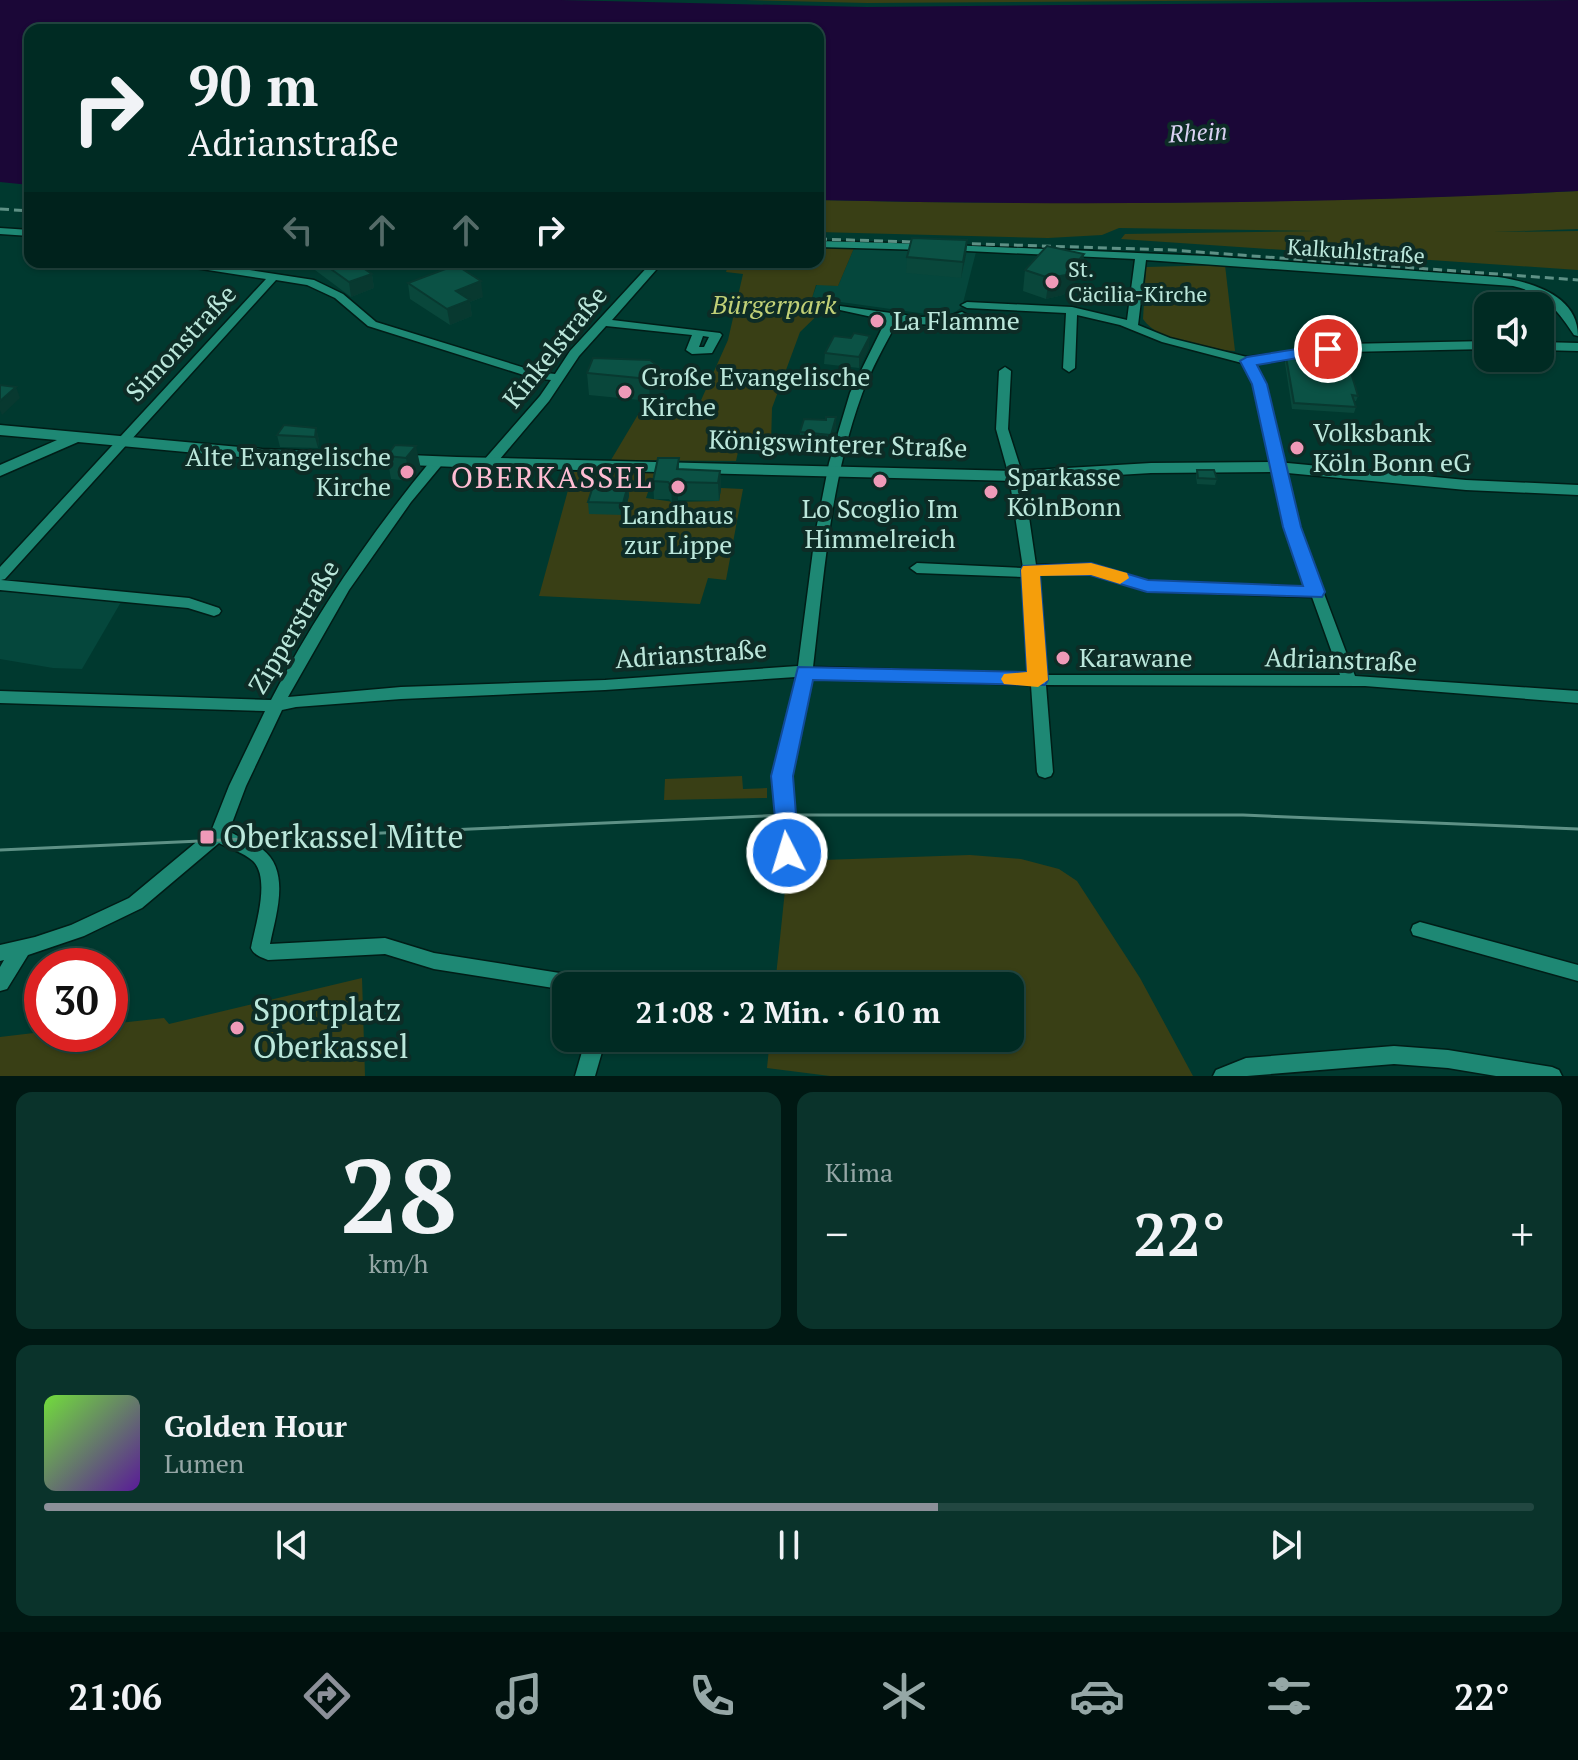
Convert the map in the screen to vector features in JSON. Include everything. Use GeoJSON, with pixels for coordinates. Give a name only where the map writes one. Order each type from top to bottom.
{"type":"FeatureCollection","features":[{"type":"Feature","properties":{"kind":"main road","name":"Königswinterer Straße"},"geometry":{"type":"LineString","coordinates":[[0,430],[283,455],[489,463],[1016,476],[1151,468],[1277,467],[1466,485],[1578,490]]}},
{"type":"Feature","properties":{"kind":"main road"},"geometry":{"type":"LineString","coordinates":[[0,471],[73,438]]}},
{"type":"Feature","properties":{"kind":"street"},"geometry":{"type":"LineString","coordinates":[[0,231],[24,233]]}},
{"type":"Feature","properties":{"kind":"street"},"geometry":{"type":"LineString","coordinates":[[824,244],[1141,256],[1132,325]]}},
{"type":"Feature","properties":{"kind":"street","name":"Kalkuhlstraße"},"geometry":{"type":"LineString","coordinates":[[1141,256],[1498,280],[1529,285],[1562,306],[1578,333]]}},
{"type":"Feature","properties":{"kind":"street"},"geometry":{"type":"LineString","coordinates":[[218,268],[322,287],[372,324],[398,334],[537,375],[560,378]]}},
{"type":"Feature","properties":{"kind":"street","name":"Kinkelstraße"},"geometry":{"type":"LineString","coordinates":[[489,463],[560,378],[574,354],[652,268]]}},
{"type":"Feature","properties":{"kind":"street","name":"Simonstraße"},"geometry":{"type":"LineString","coordinates":[[0,576],[274,276]]}},
{"type":"Feature","properties":{"kind":"street"},"geometry":{"type":"LineString","coordinates":[[1562,306],[1578,305]]}},
{"type":"Feature","properties":{"kind":"street"},"geometry":{"type":"LineString","coordinates":[[844,308],[893,318],[949,319],[965,310],[1072,310],[1132,325],[1166,340],[1247,361],[1345,348],[1474,345]]}},
{"type":"Feature","properties":{"kind":"street"},"geometry":{"type":"LineString","coordinates":[[1069,368],[1072,310]]}},
{"type":"Feature","properties":{"kind":"street"},"geometry":{"type":"LineString","coordinates":[[782,869],[787,853],[782,776],[805,672],[822,535],[856,393],[893,318]]}},
{"type":"Feature","properties":{"kind":"street"},"geometry":{"type":"LineString","coordinates":[[602,322],[699,332]]}},
{"type":"Feature","properties":{"kind":"street"},"geometry":{"type":"LineString","coordinates":[[1554,346],[1578,347]]}},
{"type":"Feature","properties":{"kind":"street"},"geometry":{"type":"LineString","coordinates":[[1247,361],[1260,384],[1277,467],[1315,592],[1348,672],[1347,682]]}},
{"type":"Feature","properties":{"kind":"street"},"geometry":{"type":"LineString","coordinates":[[1005,371],[1002,429],[1016,476],[1030,570],[1045,772]]}},
{"type":"Feature","properties":{"kind":"street","name":"Zipperstraße"},"geometry":{"type":"LineString","coordinates":[[219,833],[304,654],[389,522],[438,461]]}},
{"type":"Feature","properties":{"kind":"street"},"geometry":{"type":"LineString","coordinates":[[917,568],[1017,574],[1030,570],[1091,569],[1147,586],[1315,592]]}},
{"type":"Feature","properties":{"kind":"street"},"geometry":{"type":"LineString","coordinates":[[0,585],[189,603],[214,611]]}},
{"type":"Feature","properties":{"kind":"street","name":"Adrianstraße"},"geometry":{"type":"LineString","coordinates":[[0,697],[277,706],[296,701],[401,693],[805,672],[1038,680],[1347,682],[1578,697]]}},
{"type":"Feature","properties":{"kind":"street"},"geometry":{"type":"LineString","coordinates":[[0,953],[21,950],[124,911],[149,895],[191,853],[219,833],[260,855],[266,866],[270,882],[260,948],[268,952],[385,946],[434,961],[552,980]]}},
{"type":"Feature","properties":{"kind":"street"},"geometry":{"type":"LineString","coordinates":[[1420,930],[1578,973]]}},
{"type":"Feature","properties":{"kind":"street"},"geometry":{"type":"LineString","coordinates":[[0,983],[21,950]]}},
{"type":"Feature","properties":{"kind":"street"},"geometry":{"type":"LineString","coordinates":[[585,1076],[592,1052]]}},
{"type":"Feature","properties":{"kind":"street"},"geometry":{"type":"LineString","coordinates":[[1223,1076],[1246,1067],[1394,1055],[1448,1059],[1552,1076]]}},
{"type":"Feature","properties":{"kind":"shaded area"},"geometry":{"type":"Polygon","coordinates":[[[854,248],[976,252],[962,307],[948,317],[812,298],[817,284],[838,286],[854,248]]]}},
{"type":"Feature","properties":{"kind":"shaded area"},"geometry":{"type":"Polygon","coordinates":[[[0,592],[121,602],[82,669],[53,668],[0,659],[0,592]]]}},
{"type":"Feature","properties":{"kind":"green space"},"geometry":{"type":"Polygon","coordinates":[[[745,0],[1321,0],[867,3],[745,0]]]}},
{"type":"Feature","properties":{"kind":"green space"},"geometry":{"type":"Polygon","coordinates":[[[1578,191],[1578,229],[1493,232],[1578,231],[1578,270],[1121,239],[1125,234],[1318,231],[1119,228],[1102,235],[1048,238],[824,232],[824,200],[1008,203],[1388,198],[1578,191]]]}},
{"type":"Feature","properties":{"kind":"green space","name":"Bürgerpark"},"geometry":{"type":"Polygon","coordinates":[[[824,246],[854,248],[838,286],[816,285],[812,298],[830,303],[800,332],[772,408],[771,444],[740,443],[736,461],[611,460],[639,413],[694,416],[728,340],[743,274],[726,272],[727,268],[824,268],[824,246]]]}},
{"type":"Feature","properties":{"kind":"green space"},"geometry":{"type":"Polygon","coordinates":[[[1225,265],[1235,351],[1211,349],[1172,339],[1160,334],[1143,319],[1146,267],[1225,265]]]}},
{"type":"Feature","properties":{"kind":"green space"},"geometry":{"type":"Polygon","coordinates":[[[573,472],[660,472],[656,489],[649,489],[646,498],[674,502],[719,501],[721,488],[743,489],[726,580],[708,578],[700,604],[539,596],[573,472]]]}},
{"type":"Feature","properties":{"kind":"green space"},"geometry":{"type":"Polygon","coordinates":[[[742,776],[743,789],[767,788],[767,798],[664,800],[665,779],[742,776]]]}},
{"type":"Feature","properties":{"kind":"green space"},"geometry":{"type":"Polygon","coordinates":[[[970,855],[1021,859],[1059,869],[1077,881],[1140,978],[1193,1076],[830,1076],[767,1068],[769,1052],[1024,1052],[1024,972],[776,972],[787,871],[793,861],[970,855]]]}},
{"type":"Feature","properties":{"kind":"green space","name":"Sportplatz Oberkassel"},"geometry":{"type":"Polygon","coordinates":[[[362,978],[365,1076],[0,1076],[0,1037],[24,1034],[24,1052],[128,1052],[128,1022],[164,1018],[169,1024],[362,978]]]}},
{"type":"Feature","properties":{"kind":"water","name":"Rhein"},"geometry":{"type":"Polygon","coordinates":[[[0,0],[561,0],[867,7],[1578,0],[1578,191],[1198,203],[824,200],[824,24],[24,24],[24,184],[0,182],[0,0]]]}},
{"type":"Feature","properties":{"kind":"building"},"geometry":{"type":"Polygon","coordinates":[[[912,238],[967,240],[963,262],[907,257],[912,238]]]}},
{"type":"Feature","properties":{"kind":"building"},"geometry":{"type":"Polygon","coordinates":[[[1047,246],[1084,254],[1066,275],[1049,278],[1025,270],[1047,246]]]}},
{"type":"Feature","properties":{"kind":"building"},"geometry":{"type":"Polygon","coordinates":[[[329,268],[363,268],[372,274],[349,282],[329,268]]]}},
{"type":"Feature","properties":{"kind":"building"},"geometry":{"type":"Polygon","coordinates":[[[448,268],[461,268],[481,281],[456,291],[470,300],[447,309],[408,283],[448,268]]]}},
{"type":"Feature","properties":{"kind":"building"},"geometry":{"type":"Polygon","coordinates":[[[854,333],[870,336],[859,357],[825,353],[834,336],[851,338],[854,333]]]}},
{"type":"Feature","properties":{"kind":"building"},"geometry":{"type":"Polygon","coordinates":[[[1286,357],[1347,359],[1358,396],[1352,395],[1356,407],[1294,403],[1286,357]]]}},
{"type":"Feature","properties":{"kind":"building"},"geometry":{"type":"Polygon","coordinates":[[[593,358],[650,360],[663,370],[649,379],[587,373],[593,358]]]}},
{"type":"Feature","properties":{"kind":"building"},"geometry":{"type":"Polygon","coordinates":[[[0,385],[16,387],[0,401],[0,385]]]}},
{"type":"Feature","properties":{"kind":"building"},"geometry":{"type":"Polygon","coordinates":[[[826,417],[836,417],[831,435],[800,432],[804,419],[826,420],[826,417]]]}},
{"type":"Feature","properties":{"kind":"building"},"geometry":{"type":"Polygon","coordinates":[[[284,425],[316,428],[315,437],[277,435],[284,425]]]}},
{"type":"Feature","properties":{"kind":"building"},"geometry":{"type":"Polygon","coordinates":[[[395,445],[416,446],[406,458],[387,456],[395,445]]]}},
{"type":"Feature","properties":{"kind":"building"},"geometry":{"type":"Polygon","coordinates":[[[658,458],[679,458],[677,469],[720,471],[718,483],[677,482],[671,486],[668,482],[653,481],[658,458]]]}},
{"type":"Feature","properties":{"kind":"building"},"geometry":{"type":"Polygon","coordinates":[[[1197,470],[1214,470],[1217,479],[1198,478],[1197,470]]]}},
{"type":"Feature","properties":{"kind":"building"},"geometry":{"type":"Polygon","coordinates":[[[594,483],[628,485],[623,503],[588,502],[594,483]]]}},
{"type":"Feature","properties":{"kind":"tram line"},"geometry":{"type":"LineString","coordinates":[[0,850],[784,815],[1243,815],[1578,829]]}},
{"type":"Feature","properties":{"kind":"railway"},"geometry":{"type":"LineString","coordinates":[[0,209],[24,211]]}},
{"type":"Feature","properties":{"kind":"railway"},"geometry":{"type":"LineString","coordinates":[[824,239],[1172,250],[1578,280]]}},
{"type":"Feature","properties":{"kind":"slow traffic"},"geometry":{"type":"LineString","coordinates":[[1011,679],[1038,680],[1030,570],[1091,569],[1120,578]]}},
{"type":"Feature","properties":{"kind":"place","name":"St. Cäcilia-Kirche"},"geometry":{"type":"Point","coordinates":[1052,282]}},
{"type":"Feature","properties":{"kind":"place","name":"La Flamme"},"geometry":{"type":"Point","coordinates":[877,321]}},
{"type":"Feature","properties":{"kind":"place","name":"Große Evangelische Kirche"},"geometry":{"type":"Point","coordinates":[625,392]}},
{"type":"Feature","properties":{"kind":"place","name":"Volksbank Köln Bonn eG"},"geometry":{"type":"Point","coordinates":[1297,448]}},
{"type":"Feature","properties":{"kind":"place","name":"Alte Evangelische Kirche"},"geometry":{"type":"Point","coordinates":[407,472]}},
{"type":"Feature","properties":{"kind":"place","name":"Lo Scoglio Im Himmelreich"},"geometry":{"type":"Point","coordinates":[880,481]}},
{"type":"Feature","properties":{"kind":"place","name":"Landhaus zur Lippe"},"geometry":{"type":"Point","coordinates":[678,487]}},
{"type":"Feature","properties":{"kind":"place","name":"Sparkasse KölnBonn"},"geometry":{"type":"Point","coordinates":[991,492]}},
{"type":"Feature","properties":{"kind":"place","name":"Karawane"},"geometry":{"type":"Point","coordinates":[1063,658]}},
{"type":"Feature","properties":{"kind":"place","name":"Oberkassel Mitte"},"geometry":{"type":"Point","coordinates":[207,837]}},
{"type":"Feature","properties":{"kind":"place","name":"Sportplatz Oberkassel"},"geometry":{"type":"Point","coordinates":[237,1028]}},
{"type":"Feature","properties":{"kind":"district","name":"OBERKASSEL"},"geometry":{"type":"Point","coordinates":[552,478]}},
{"type":"Feature","properties":{"kind":"route"},"geometry":{"type":"LineString","coordinates":[[787,853],[782,776],[805,672],[1038,680],[1030,570],[1091,569],[1147,586],[1315,592],[1292,527],[1260,384],[1247,361],[1328,349]]}}]}
